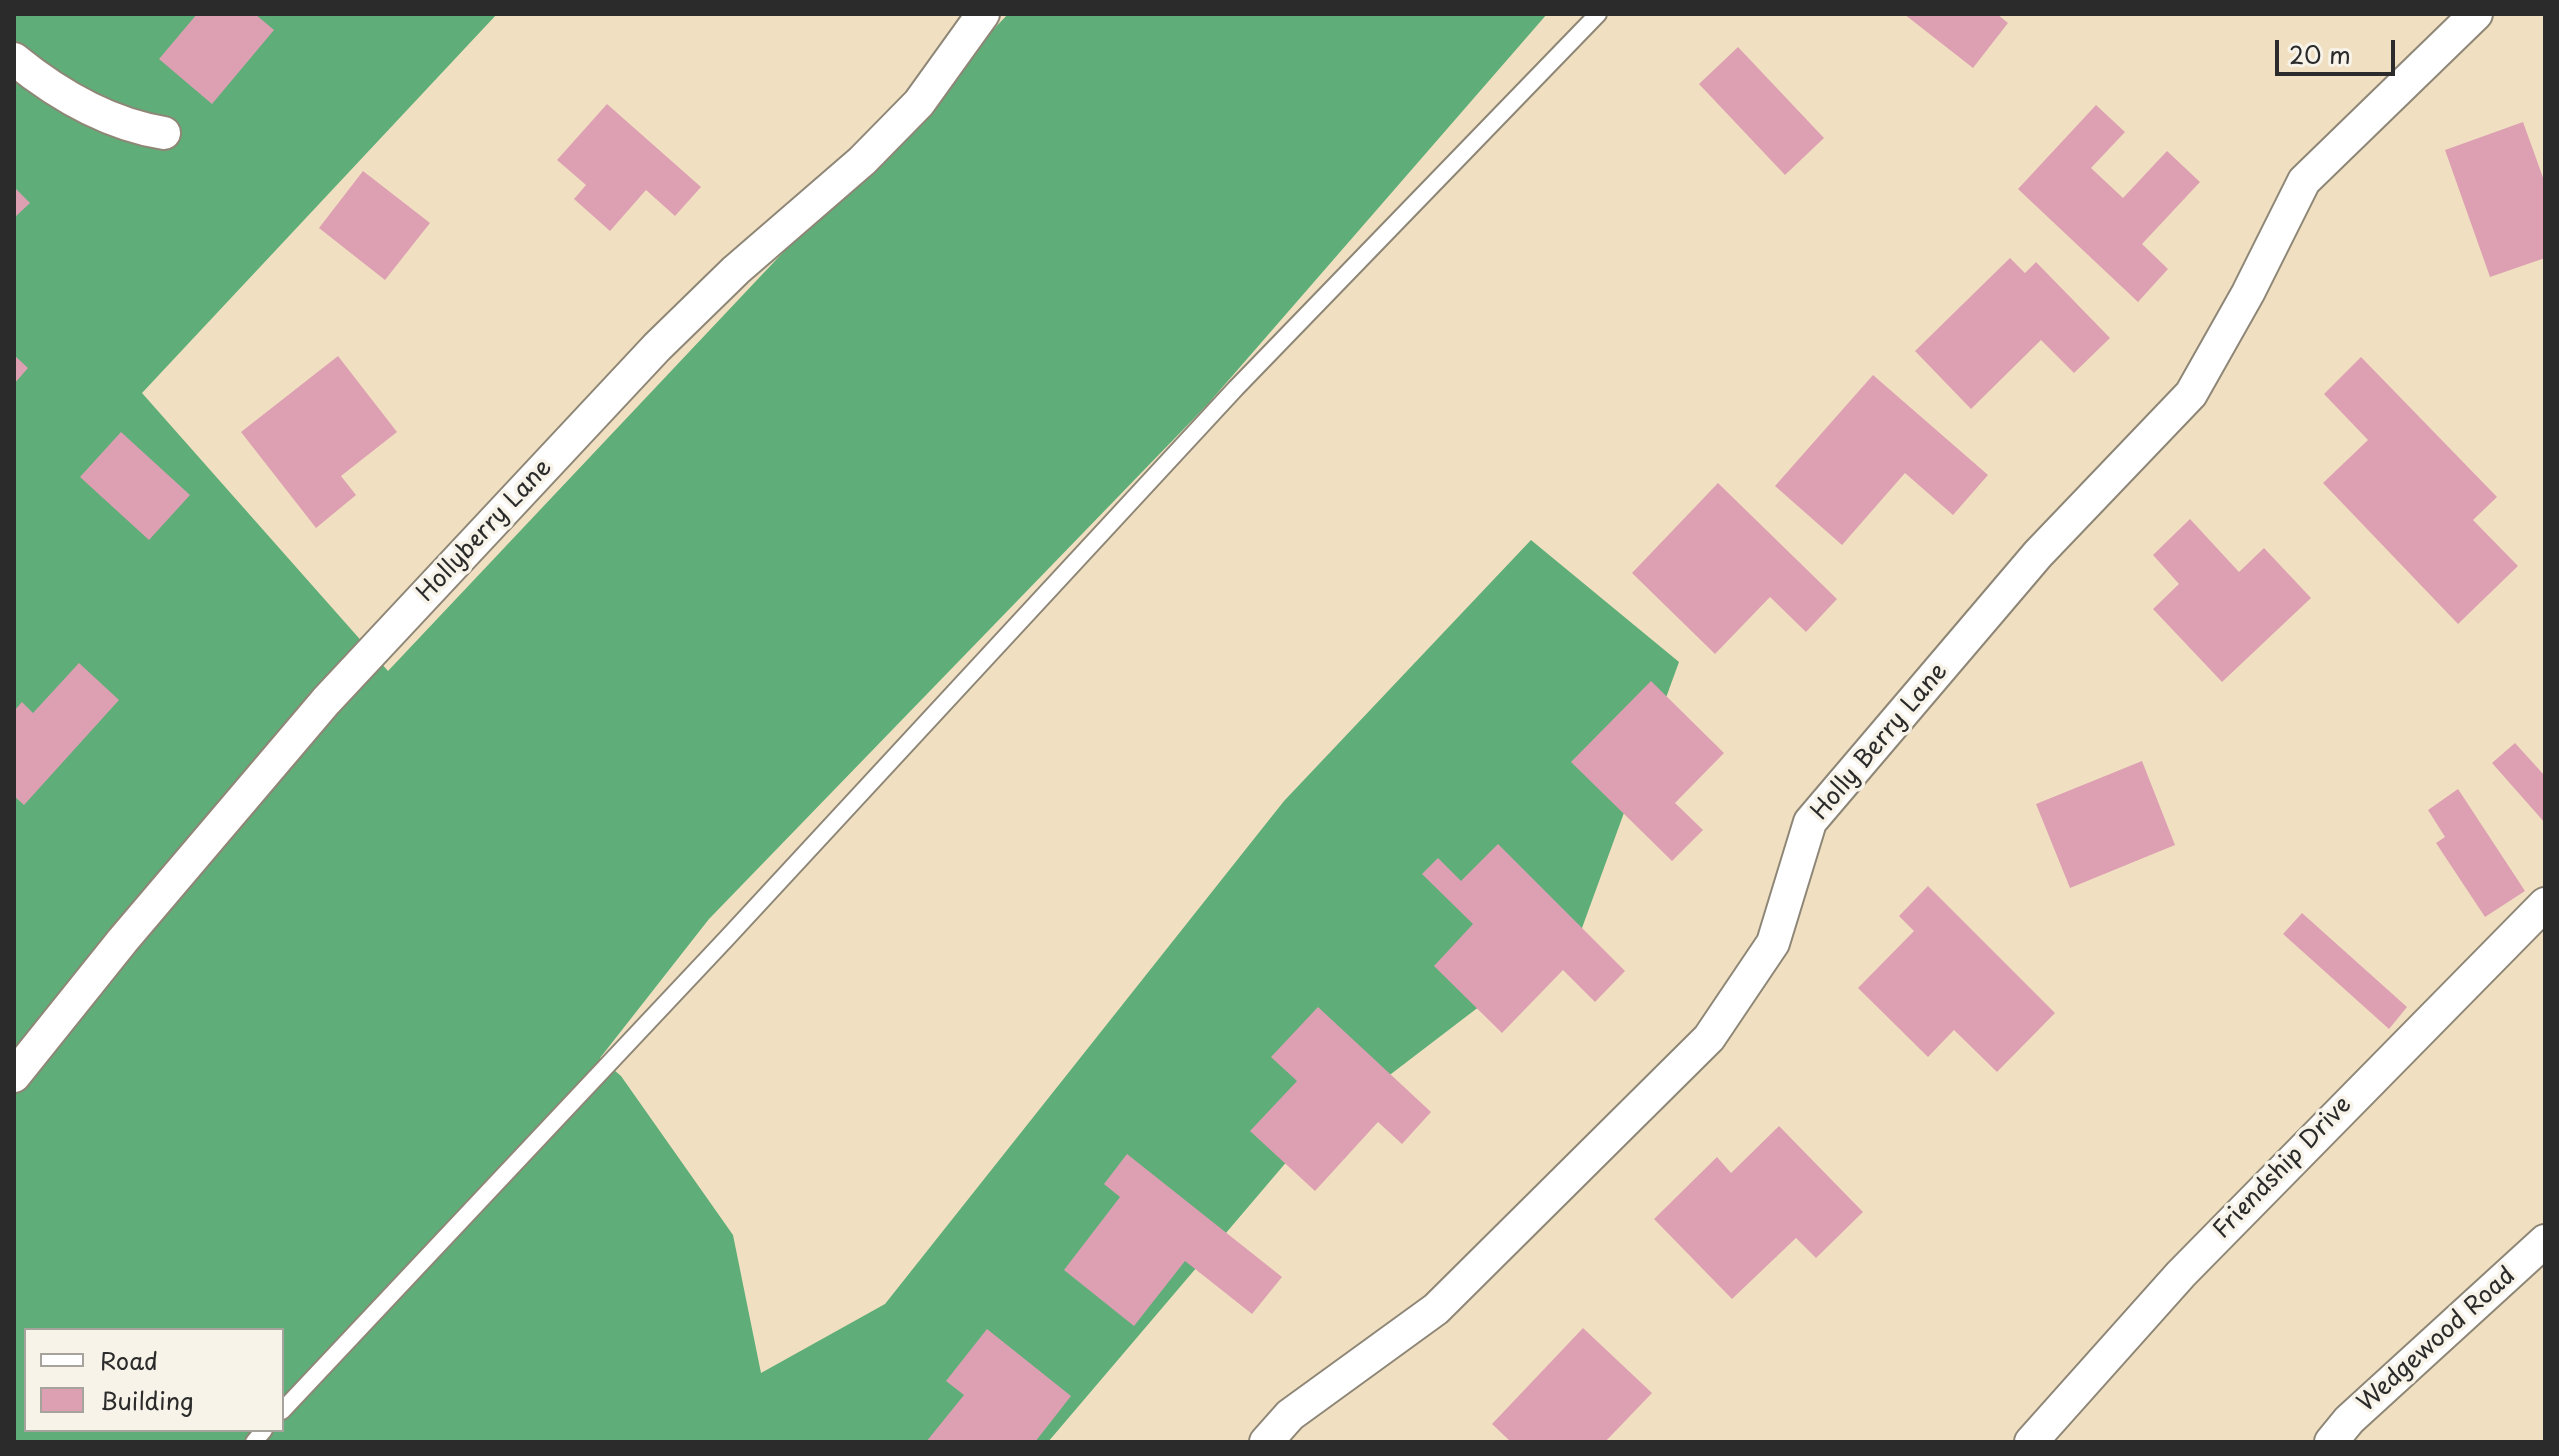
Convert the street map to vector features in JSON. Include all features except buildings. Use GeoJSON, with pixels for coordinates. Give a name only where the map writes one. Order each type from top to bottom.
{"type":"FeatureCollection","features":[{"type":"Feature","properties":{"kind":"street","name":"Hollyberry Lane"},"geometry":{"type":"LineString","coordinates":[[14,1076],[123,940],[326,701],[657,347],[747,260],[862,161],[919,103],[983,14]]}},
{"type":"Feature","properties":{"kind":"street","name":"Holly Berry Lane"},"geometry":{"type":"LineString","coordinates":[[1266,1442],[1290,1415],[1436,1309],[1709,1038],[1773,943],[1810,822],[2038,554],[2191,394],[2248,293],[2304,181],[2476,14]]}},
{"type":"Feature","properties":{"kind":"street"},"geometry":{"type":"LineString","coordinates":[[14,59],[75,102],[139,129],[164,133]]}},
{"type":"Feature","properties":{"kind":"street","name":"Friendship Drive"},"geometry":{"type":"LineString","coordinates":[[2031,1442],[2181,1274],[2545,904]]}},
{"type":"Feature","properties":{"kind":"street","name":"Wedgewood Road"},"geometry":{"type":"LineString","coordinates":[[2331,1442],[2349,1420],[2545,1241]]}},
{"type":"Feature","properties":{"kind":"lane"},"geometry":{"type":"LineString","coordinates":[[284,1409],[727,938],[1225,399],[1598,14]]}},
{"type":"Feature","properties":{"kind":"green space"},"geometry":{"type":"Polygon","coordinates":[[[14,14],[497,14],[142,393],[388,671],[1008,14],[1547,14],[1207,405],[709,919],[600,1058],[621,1076],[733,1235],[761,1373],[885,1304],[1284,801],[1531,540],[1679,662],[1582,928],[1306,1139],[1048,1442],[14,1442],[14,14]]]}}]}
